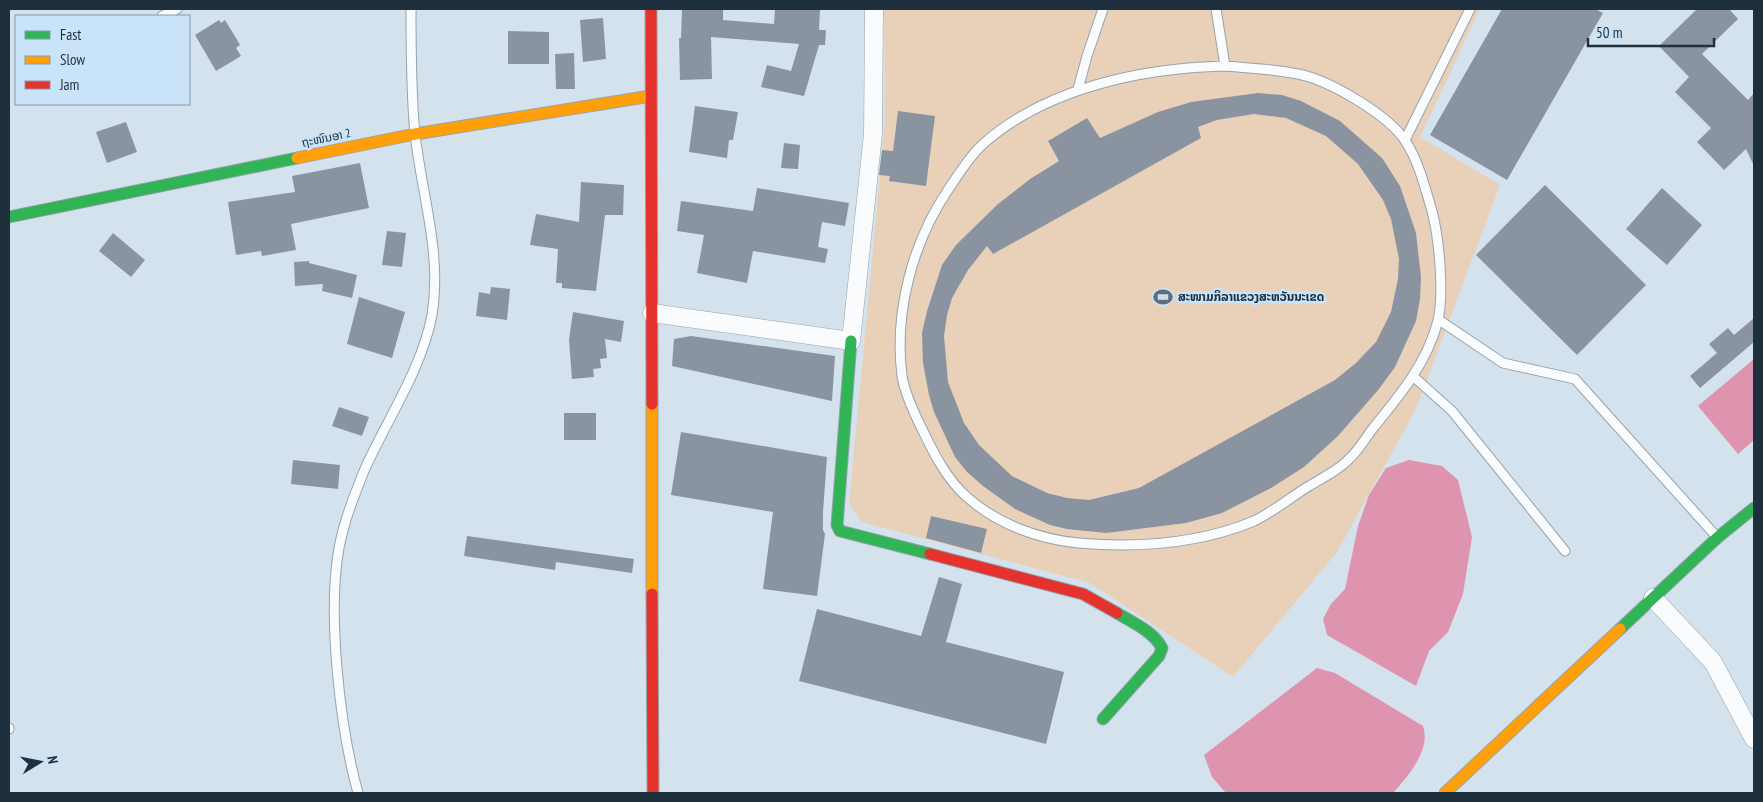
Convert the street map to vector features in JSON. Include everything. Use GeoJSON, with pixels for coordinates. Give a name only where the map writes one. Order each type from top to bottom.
{"type":"FeatureCollection","features":[{"type":"Feature","properties":{"kind":"street"},"geometry":{"type":"LineString","coordinates":[[651,9],[653,793]]}},
{"type":"Feature","properties":{"kind":"street"},"geometry":{"type":"LineString","coordinates":[[874,9],[873,134],[851,341],[837,525],[840,531],[1083,594],[1158,640],[1162,648],[1159,656],[1103,719]]}},
{"type":"Feature","properties":{"kind":"street","name":"ຖະໜົນອາ 2"},"geometry":{"type":"LineString","coordinates":[[9,217],[415,134],[651,96]]}},
{"type":"Feature","properties":{"kind":"street"},"geometry":{"type":"LineString","coordinates":[[652,313],[851,341]]}},
{"type":"Feature","properties":{"kind":"street"},"geometry":{"type":"LineString","coordinates":[[1445,793],[1717,538],[1754,508]]}},
{"type":"Feature","properties":{"kind":"street"},"geometry":{"type":"LineString","coordinates":[[1653,598],[1713,662],[1754,739]]}},
{"type":"Feature","properties":{"kind":"lane"},"geometry":{"type":"LineString","coordinates":[[164,15],[177,9]]}},
{"type":"Feature","properties":{"kind":"lane"},"geometry":{"type":"LineString","coordinates":[[358,793],[344,722],[338,664],[335,586],[339,549],[346,517],[365,470],[423,346],[432,316],[436,278],[434,248],[415,134],[411,9]]}},
{"type":"Feature","properties":{"kind":"lane"},"geometry":{"type":"LineString","coordinates":[[1078,89],[1103,9]]}},
{"type":"Feature","properties":{"kind":"lane"},"geometry":{"type":"LineString","coordinates":[[1216,9],[1225,66]]}},
{"type":"Feature","properties":{"kind":"lane"},"geometry":{"type":"LineString","coordinates":[[1405,140],[1470,9]]}},
{"type":"Feature","properties":{"kind":"lane"},"geometry":{"type":"LineString","coordinates":[[1225,66],[1301,74],[1331,86],[1373,110],[1405,140],[1424,184],[1436,228],[1440,278],[1438,320],[1414,376],[1348,461],[1256,520],[1212,535],[1168,542],[1120,546],[1072,542],[1014,528],[966,497],[945,470],[928,442],[903,381],[902,316],[910,277],[921,240],[938,205],[980,146],[1012,122],[1044,103],[1078,89],[1187,67],[1225,66]]}},
{"type":"Feature","properties":{"kind":"lane"},"geometry":{"type":"LineString","coordinates":[[1438,320],[1503,363],[1575,379],[1717,538]]}},
{"type":"Feature","properties":{"kind":"lane"},"geometry":{"type":"LineString","coordinates":[[1414,376],[1452,411],[1565,551]]}},
{"type":"Feature","properties":{"kind":"shaded area","name":"ສະໜາມກິລາແຂວງສະຫວັນນະເຂດ"},"geometry":{"type":"Polygon","coordinates":[[[884,9],[1480,9],[1420,137],[1500,185],[1416,409],[1337,552],[1233,677],[1090,583],[862,522],[849,504],[885,122],[884,9]]]}},
{"type":"Feature","properties":{"kind":"shaded area"},"geometry":{"type":"Polygon","coordinates":[[[1754,359],[1754,440],[1738,454],[1698,406],[1754,359]]]}},
{"type":"Feature","properties":{"kind":"shaded area"},"geometry":{"type":"Polygon","coordinates":[[[1409,460],[1442,466],[1458,480],[1472,537],[1463,594],[1448,632],[1429,651],[1416,686],[1327,635],[1323,619],[1331,604],[1345,589],[1358,526],[1369,495],[1386,468],[1409,460]]]}},
{"type":"Feature","properties":{"kind":"shaded area"},"geometry":{"type":"Polygon","coordinates":[[[1317,668],[1335,673],[1423,726],[1424,744],[1412,770],[1393,793],[1226,793],[1212,777],[1204,755],[1317,668]]]}},
{"type":"Feature","properties":{"kind":"building"},"geometry":{"type":"Polygon","coordinates":[[[682,9],[723,9],[723,20],[774,24],[775,9],[820,9],[819,30],[826,30],[825,45],[819,45],[804,96],[761,87],[767,65],[791,71],[799,44],[711,37],[712,79],[680,80],[679,38],[681,38],[682,9]]]}},
{"type":"Feature","properties":{"kind":"building"},"geometry":{"type":"Polygon","coordinates":[[[1502,9],[1595,9],[1603,13],[1507,180],[1430,135],[1502,9]]]}},
{"type":"Feature","properties":{"kind":"building"},"geometry":{"type":"Polygon","coordinates":[[[1697,9],[1729,9],[1738,19],[1702,54],[1748,100],[1754,93],[1754,166],[1746,149],[1724,170],[1697,142],[1711,128],[1675,92],[1689,77],[1659,46],[1697,9]]]}},
{"type":"Feature","properties":{"kind":"building"},"geometry":{"type":"Polygon","coordinates":[[[603,18],[606,59],[583,62],[580,20],[603,18]]]}},
{"type":"Feature","properties":{"kind":"building"},"geometry":{"type":"Polygon","coordinates":[[[219,20],[221,23],[225,20],[240,45],[236,48],[241,56],[216,71],[195,35],[219,20]]]}},
{"type":"Feature","properties":{"kind":"building"},"geometry":{"type":"Polygon","coordinates":[[[508,31],[549,32],[549,64],[508,64],[508,31]]]}},
{"type":"Feature","properties":{"kind":"building"},"geometry":{"type":"Polygon","coordinates":[[[574,53],[575,89],[556,89],[555,54],[574,53]]]}},
{"type":"Feature","properties":{"kind":"building"},"geometry":{"type":"Polygon","coordinates":[[[1258,93],[1282,95],[1301,101],[1340,121],[1382,158],[1400,186],[1416,233],[1421,277],[1416,321],[1395,367],[1379,389],[1338,436],[1304,467],[1271,488],[1222,513],[1186,523],[1106,533],[1067,529],[1050,525],[1015,509],[967,472],[955,457],[934,412],[923,363],[922,333],[942,265],[956,245],[998,204],[1030,179],[1059,161],[1048,141],[1087,118],[1100,138],[1158,112],[1191,102],[1258,93]],[[1254,114],[1217,120],[1198,127],[1201,138],[993,254],[987,246],[968,270],[952,298],[947,315],[944,336],[948,382],[964,423],[979,445],[1012,476],[1047,493],[1067,498],[1089,500],[1139,488],[1335,380],[1356,363],[1376,342],[1391,312],[1398,279],[1399,259],[1391,219],[1383,200],[1358,164],[1326,136],[1286,118],[1254,114]]]}},
{"type":"Feature","properties":{"kind":"building"},"geometry":{"type":"Polygon","coordinates":[[[695,106],[738,112],[733,140],[729,140],[727,158],[689,152],[695,106]]]}},
{"type":"Feature","properties":{"kind":"building"},"geometry":{"type":"Polygon","coordinates":[[[898,111],[935,116],[926,186],[889,181],[890,176],[879,175],[882,150],[893,151],[898,111]]]}},
{"type":"Feature","properties":{"kind":"building"},"geometry":{"type":"Polygon","coordinates":[[[126,122],[137,152],[107,163],[96,132],[126,122]]]}},
{"type":"Feature","properties":{"kind":"building"},"geometry":{"type":"Polygon","coordinates":[[[784,143],[800,145],[798,169],[781,168],[784,143]]]}},
{"type":"Feature","properties":{"kind":"building"},"geometry":{"type":"Polygon","coordinates":[[[360,163],[369,208],[291,224],[296,250],[262,256],[261,251],[236,255],[228,202],[295,192],[292,176],[360,163]]]}},
{"type":"Feature","properties":{"kind":"building"},"geometry":{"type":"Polygon","coordinates":[[[581,182],[624,185],[623,215],[605,215],[596,291],[562,288],[562,283],[556,283],[558,249],[530,245],[536,214],[579,222],[581,182]]]}},
{"type":"Feature","properties":{"kind":"building"},"geometry":{"type":"Polygon","coordinates":[[[1545,185],[1646,285],[1577,355],[1476,255],[1545,185]]]}},
{"type":"Feature","properties":{"kind":"building"},"geometry":{"type":"Polygon","coordinates":[[[757,188],[849,203],[845,226],[822,222],[818,247],[828,249],[825,263],[753,251],[747,283],[697,273],[704,235],[677,231],[681,201],[753,211],[757,188]]]}},
{"type":"Feature","properties":{"kind":"building"},"geometry":{"type":"Polygon","coordinates":[[[1662,188],[1702,225],[1667,265],[1626,229],[1662,188]]]}},
{"type":"Feature","properties":{"kind":"building"},"geometry":{"type":"Polygon","coordinates":[[[387,231],[406,233],[402,267],[382,265],[387,231]]]}},
{"type":"Feature","properties":{"kind":"building"},"geometry":{"type":"Polygon","coordinates":[[[113,233],[145,260],[131,277],[99,251],[113,233]]]}},
{"type":"Feature","properties":{"kind":"building"},"geometry":{"type":"Polygon","coordinates":[[[309,261],[309,263],[357,275],[352,298],[322,291],[323,284],[295,286],[294,262],[309,261]]]}},
{"type":"Feature","properties":{"kind":"building"},"geometry":{"type":"Polygon","coordinates":[[[491,287],[510,289],[507,320],[476,316],[479,292],[490,294],[491,287]]]}},
{"type":"Feature","properties":{"kind":"building"},"geometry":{"type":"Polygon","coordinates":[[[359,297],[405,312],[392,358],[347,344],[359,297]]]}},
{"type":"Feature","properties":{"kind":"building"},"geometry":{"type":"Polygon","coordinates":[[[573,312],[624,321],[621,342],[605,339],[607,358],[600,359],[601,368],[593,369],[594,377],[572,379],[569,340],[573,312]]]}},
{"type":"Feature","properties":{"kind":"building"},"geometry":{"type":"Polygon","coordinates":[[[1754,318],[1754,342],[1700,388],[1690,376],[1717,353],[1709,344],[1728,328],[1734,335],[1754,318]]]}},
{"type":"Feature","properties":{"kind":"building"},"geometry":{"type":"Polygon","coordinates":[[[691,336],[835,356],[832,401],[672,366],[674,339],[691,336]]]}},
{"type":"Feature","properties":{"kind":"building"},"geometry":{"type":"Polygon","coordinates":[[[339,407],[369,417],[362,436],[332,426],[339,407]]]}},
{"type":"Feature","properties":{"kind":"building"},"geometry":{"type":"Polygon","coordinates":[[[564,413],[596,413],[596,440],[564,440],[564,413]]]}},
{"type":"Feature","properties":{"kind":"building"},"geometry":{"type":"Polygon","coordinates":[[[681,432],[827,457],[823,512],[823,530],[825,534],[817,596],[763,589],[773,512],[671,495],[681,432]]]}},
{"type":"Feature","properties":{"kind":"building"},"geometry":{"type":"Polygon","coordinates":[[[293,460],[340,465],[338,489],[291,484],[293,460]]]}},
{"type":"Feature","properties":{"kind":"building"},"geometry":{"type":"Polygon","coordinates":[[[931,516],[987,529],[981,553],[926,538],[931,516]]]}},
{"type":"Feature","properties":{"kind":"building"},"geometry":{"type":"Polygon","coordinates":[[[467,536],[634,559],[632,573],[556,562],[555,570],[464,556],[467,536]]]}},
{"type":"Feature","properties":{"kind":"building"},"geometry":{"type":"Polygon","coordinates":[[[939,577],[962,584],[946,642],[1064,672],[1046,744],[799,681],[817,609],[921,636],[939,577]]]}},
{"type":"Feature","properties":{"kind":"traffic: fast"},"geometry":{"type":"LineString","coordinates":[[9,217],[297,158]]}},
{"type":"Feature","properties":{"kind":"traffic: fast"},"geometry":{"type":"LineString","coordinates":[[851,341],[837,525],[840,531],[930,554]]}},
{"type":"Feature","properties":{"kind":"traffic: fast"},"geometry":{"type":"LineString","coordinates":[[1620,629],[1717,538],[1754,508]]}},
{"type":"Feature","properties":{"kind":"traffic: fast"},"geometry":{"type":"LineString","coordinates":[[1103,719],[1159,656],[1162,648],[1148,632],[1117,613]]}},
{"type":"Feature","properties":{"kind":"traffic: slow"},"geometry":{"type":"LineString","coordinates":[[297,158],[415,134],[651,96]]}},
{"type":"Feature","properties":{"kind":"traffic: slow"},"geometry":{"type":"LineString","coordinates":[[652,404],[652,594]]}},
{"type":"Feature","properties":{"kind":"traffic: slow"},"geometry":{"type":"LineString","coordinates":[[1445,793],[1620,629]]}},
{"type":"Feature","properties":{"kind":"traffic: jam"},"geometry":{"type":"LineString","coordinates":[[651,9],[652,404]]}},
{"type":"Feature","properties":{"kind":"traffic: jam"},"geometry":{"type":"LineString","coordinates":[[930,554],[1083,594],[1117,613]]}},
{"type":"Feature","properties":{"kind":"traffic: jam"},"geometry":{"type":"LineString","coordinates":[[652,594],[653,793]]}},
{"type":"Feature","properties":{"kind":"place","name":"ສະໜາມກິລາແຂວງສະຫວັນນະເຂດ"},"geometry":{"type":"Point","coordinates":[1163,297]}}]}
